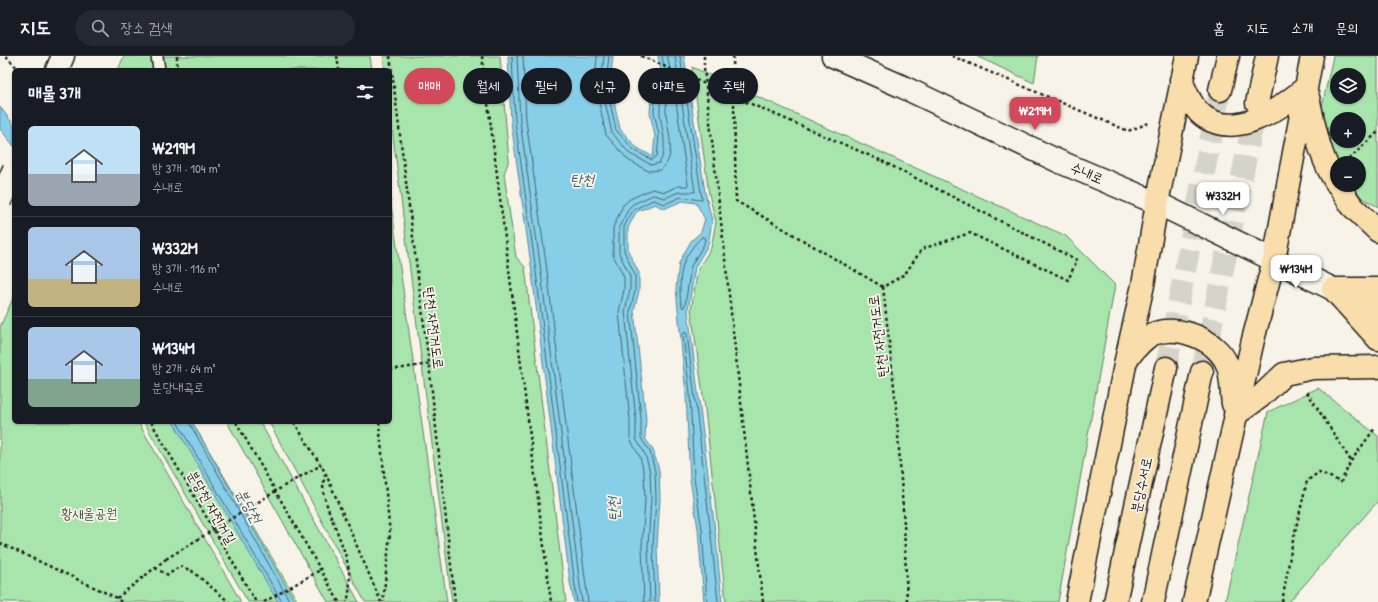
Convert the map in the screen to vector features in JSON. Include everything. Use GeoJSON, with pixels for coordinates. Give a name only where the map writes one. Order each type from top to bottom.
{"type":"FeatureCollection","features":[{"type":"Feature","properties":{"kind":"main road"},"geometry":{"type":"LineString","coordinates":[[58,68],[63,56]]}},
{"type":"Feature","properties":{"kind":"main road","name":"수내로"},"geometry":{"type":"LineString","coordinates":[[833,56],[901,86],[1058,161],[1157,203],[1332,289]]}},
{"type":"Feature","properties":{"kind":"main road"},"geometry":{"type":"LineString","coordinates":[[1077,602],[1126,360],[1143,285],[1157,203],[1187,56]]}},
{"type":"Feature","properties":{"kind":"main road"},"geometry":{"type":"LineString","coordinates":[[1220,90],[1228,56]]}},
{"type":"Feature","properties":{"kind":"main road"},"geometry":{"type":"LineString","coordinates":[[1257,103],[1267,56]]}},
{"type":"Feature","properties":{"kind":"main road"},"geometry":{"type":"LineString","coordinates":[[1194,602],[1235,415],[1274,260],[1312,56]]}},
{"type":"Feature","properties":{"kind":"main road"},"geometry":{"type":"LineString","coordinates":[[1181,80],[1190,100],[1206,118],[1220,124],[1229,125],[1266,116],[1284,106],[1306,88]]}},
{"type":"Feature","properties":{"kind":"main road"},"geometry":{"type":"LineString","coordinates":[[1306,88],[1319,149],[1330,172]]}},
{"type":"Feature","properties":{"kind":"main road"},"geometry":{"type":"LineString","coordinates":[[0,201],[12,174]]}},
{"type":"Feature","properties":{"kind":"main road"},"geometry":{"type":"LineString","coordinates":[[1343,192],[1352,206],[1378,231]]}},
{"type":"Feature","properties":{"kind":"main road"},"geometry":{"type":"LineString","coordinates":[[1332,289],[1378,289]]}},
{"type":"Feature","properties":{"kind":"main road"},"geometry":{"type":"LineString","coordinates":[[1332,289],[1378,312]]}},
{"type":"Feature","properties":{"kind":"main road"},"geometry":{"type":"LineString","coordinates":[[1332,289],[1378,339]]}},
{"type":"Feature","properties":{"kind":"main road"},"geometry":{"type":"LineString","coordinates":[[1126,360],[1140,344],[1153,335],[1165,331],[1184,332],[1200,338],[1215,348],[1227,364],[1235,415]]}},
{"type":"Feature","properties":{"kind":"main road"},"geometry":{"type":"LineString","coordinates":[[1235,415],[1260,397],[1284,374],[1313,368],[1378,367]]}},
{"type":"Feature","properties":{"kind":"main road","name":"분당수서로"},"geometry":{"type":"LineString","coordinates":[[1115,602],[1166,368]]}},
{"type":"Feature","properties":{"kind":"main road"},"geometry":{"type":"LineString","coordinates":[[1153,602],[1202,372]]}},
{"type":"Feature","properties":{"kind":"lane"},"geometry":{"type":"LineString","coordinates":[[157,56],[159,68]]}},
{"type":"Feature","properties":{"kind":"path"},"geometry":{"type":"LineString","coordinates":[[6,56],[17,68]]}},
{"type":"Feature","properties":{"kind":"path"},"geometry":{"type":"LineString","coordinates":[[337,56],[339,68]]}},
{"type":"Feature","properties":{"kind":"path","name":"탄천 자전거도로"},"geometry":{"type":"LineString","coordinates":[[390,56],[391,68]]}},
{"type":"Feature","properties":{"kind":"path"},"geometry":{"type":"LineString","coordinates":[[482,56],[551,602]]}},
{"type":"Feature","properties":{"kind":"path"},"geometry":{"type":"LineString","coordinates":[[641,56],[882,161],[1077,260],[1068,280],[970,233],[922,250],[905,274],[883,287]]}},
{"type":"Feature","properties":{"kind":"path"},"geometry":{"type":"LineString","coordinates":[[704,56],[763,602]]}},
{"type":"Feature","properties":{"kind":"path","name":"탄천 자전거도로"},"geometry":{"type":"LineString","coordinates":[[733,56],[736,201],[883,287],[896,405],[904,524],[907,602]]}},
{"type":"Feature","properties":{"kind":"path"},"geometry":{"type":"LineString","coordinates":[[952,56],[1128,130],[1149,123]]}},
{"type":"Feature","properties":{"kind":"path","name":"탄천 자전거도로"},"geometry":{"type":"LineString","coordinates":[[392,72],[428,364],[455,602]]}},
{"type":"Feature","properties":{"kind":"path"},"geometry":{"type":"LineString","coordinates":[[1352,156],[1378,132]]}},
{"type":"Feature","properties":{"kind":"path"},"geometry":{"type":"LineString","coordinates":[[392,370],[428,364]]}},
{"type":"Feature","properties":{"kind":"path"},"geometry":{"type":"LineString","coordinates":[[1304,387],[1351,461]]}},
{"type":"Feature","properties":{"kind":"path","name":"분당천 자전거길"},"geometry":{"type":"LineString","coordinates":[[152,424],[256,602]]}},
{"type":"Feature","properties":{"kind":"path"},"geometry":{"type":"LineString","coordinates":[[237,424],[322,569],[339,602]]}},
{"type":"Feature","properties":{"kind":"path"},"geometry":{"type":"LineString","coordinates":[[295,424],[325,472],[382,602]]}},
{"type":"Feature","properties":{"kind":"path"},"geometry":{"type":"LineString","coordinates":[[380,424],[390,534],[382,602]]}},
{"type":"Feature","properties":{"kind":"path"},"geometry":{"type":"LineString","coordinates":[[1282,602],[1292,545],[1308,481],[1319,472],[1341,482],[1351,461],[1376,428]]}},
{"type":"Feature","properties":{"kind":"path"},"geometry":{"type":"LineString","coordinates":[[117,598],[166,559],[320,465]]}},
{"type":"Feature","properties":{"kind":"path"},"geometry":{"type":"LineString","coordinates":[[325,472],[323,494],[350,569],[350,592],[347,602]]}},
{"type":"Feature","properties":{"kind":"path"},"geometry":{"type":"LineString","coordinates":[[0,543],[117,598],[121,602]]}},
{"type":"Feature","properties":{"kind":"path"},"geometry":{"type":"LineString","coordinates":[[155,568],[168,575],[180,566],[192,571],[229,602]]}},
{"type":"Feature","properties":{"kind":"path"},"geometry":{"type":"LineString","coordinates":[[265,602],[322,569]]}},
{"type":"Feature","properties":{"kind":"green space"},"geometry":{"type":"Polygon","coordinates":[[[124,56],[370,56],[372,68],[119,68],[124,56]]]}},
{"type":"Feature","properties":{"kind":"green space"},"geometry":{"type":"Polygon","coordinates":[[[383,56],[500,56],[501,68],[463,68],[463,104],[504,104],[509,160],[504,174],[516,257],[525,267],[566,602],[452,602],[392,128],[392,68],[385,68],[383,56]]]}},
{"type":"Feature","properties":{"kind":"green space"},"geometry":{"type":"Polygon","coordinates":[[[976,56],[1038,56],[1034,83],[976,56]]]}},
{"type":"Feature","properties":{"kind":"green space"},"geometry":{"type":"Polygon","coordinates":[[[1333,56],[1378,56],[1378,207],[1361,197],[1357,192],[1366,192],[1366,156],[1334,156],[1331,148],[1366,148],[1366,112],[1330,112],[1330,144],[1323,126],[1322,107],[1330,70],[1330,104],[1366,104],[1366,68],[1330,68],[1333,56]]]}},
{"type":"Feature","properties":{"kind":"green space"},"geometry":{"type":"Polygon","coordinates":[[[700,71],[708,74],[708,104],[758,104],[758,97],[1066,236],[1115,285],[1058,602],[726,602],[705,409],[691,310],[698,269],[711,248],[716,222],[709,194],[697,104],[700,104],[700,71]]]}},
{"type":"Feature","properties":{"kind":"green space"},"geometry":{"type":"Polygon","coordinates":[[[392,211],[447,602],[365,602],[270,424],[392,424],[392,211]]]}},
{"type":"Feature","properties":{"kind":"green space","name":"황새울공원"},"geometry":{"type":"Polygon","coordinates":[[[12,300],[12,424],[139,424],[241,602],[0,602],[0,327],[12,300]]]}},
{"type":"Feature","properties":{"kind":"green space"},"geometry":{"type":"Polygon","coordinates":[[[1318,388],[1378,436],[1378,501],[1289,602],[1225,602],[1268,412],[1318,388]]]}},
{"type":"Feature","properties":{"kind":"green space"},"geometry":{"type":"Polygon","coordinates":[[[145,424],[193,424],[298,602],[248,602],[145,424]]]}},
{"type":"Feature","properties":{"kind":"green space"},"geometry":{"type":"Polygon","coordinates":[[[228,424],[261,424],[359,602],[328,602],[228,424]]]}},
{"type":"Feature","properties":{"kind":"water","name":"탄천"},"geometry":{"type":"Polygon","coordinates":[[[508,56],[613,56],[612,68],[580,68],[580,104],[615,104],[620,129],[636,147],[653,157],[655,136],[650,113],[651,104],[691,104],[705,192],[712,221],[708,245],[695,267],[688,311],[716,539],[722,602],[704,602],[698,529],[690,479],[686,395],[676,288],[679,263],[691,241],[701,232],[705,219],[696,203],[682,201],[664,209],[655,204],[636,212],[628,228],[628,251],[639,273],[639,291],[634,311],[646,419],[645,438],[653,450],[659,470],[660,499],[657,546],[659,602],[574,602],[570,582],[531,265],[511,122],[510,104],[513,104],[513,68],[509,68],[508,56]]]}},
{"type":"Feature","properties":{"kind":"water","name":"탄천"},"geometry":{"type":"Polygon","coordinates":[[[658,56],[684,56],[686,68],[660,68],[658,56]]]}},
{"type":"Feature","properties":{"kind":"water"},"geometry":{"type":"Polygon","coordinates":[[[0,107],[12,122],[12,144],[0,129],[0,107]]]}},
{"type":"Feature","properties":{"kind":"water"},"geometry":{"type":"Polygon","coordinates":[[[174,424],[193,424],[295,602],[278,602],[174,424]]]}},
{"type":"Feature","properties":{"kind":"tunnel"},"geometry":{"type":"LineString","coordinates":[[1166,368],[1220,90]]}},
{"type":"Feature","properties":{"kind":"tunnel"},"geometry":{"type":"LineString","coordinates":[[1202,372],[1257,103]]}},
{"type":"Feature","properties":{"kind":"water label","name":"분당천"},"geometry":{"type":"Point","coordinates":[249,506]}}]}
